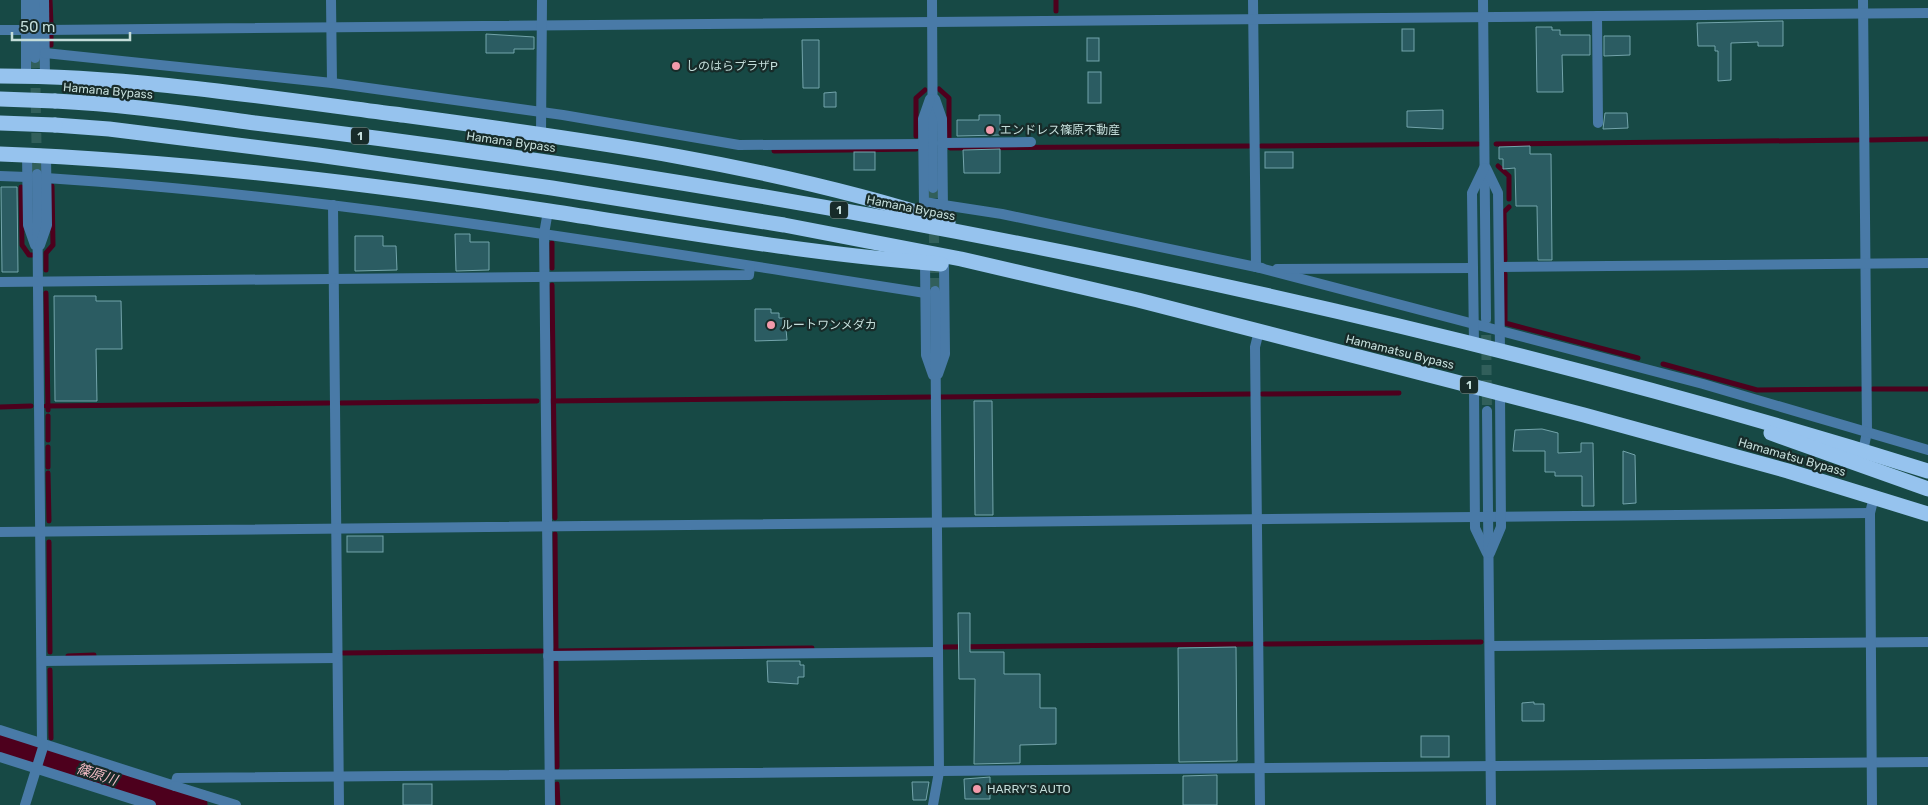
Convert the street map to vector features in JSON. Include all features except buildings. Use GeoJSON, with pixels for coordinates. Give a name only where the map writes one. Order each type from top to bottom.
{"type":"FeatureCollection","features":[{"type":"Feature","properties":{"kind":"highway"},"geometry":{"type":"LineString","coordinates":[[0,76],[45,77],[176,87],[541,135],[724,166],[943,212],[1013,243]]}},
{"type":"Feature","properties":{"kind":"highway","name":"Hamana Bypass"},"geometry":{"type":"LineString","coordinates":[[0,99],[112,105],[546,162],[788,201],[1013,243]]}},
{"type":"Feature","properties":{"kind":"highway","name":"1"},"geometry":{"type":"LineString","coordinates":[[0,124],[55,125],[109,129],[542,186],[833,234],[1007,269]]}},
{"type":"Feature","properties":{"kind":"highway"},"geometry":{"type":"LineString","coordinates":[[0,154],[151,162],[264,172],[548,211],[772,245],[1007,269]]}},
{"type":"Feature","properties":{"kind":"highway","name":"Hamamatsu Bypass"},"geometry":{"type":"LineString","coordinates":[[1013,243],[1286,300],[1500,350],[1698,403],[1928,471]]}},
{"type":"Feature","properties":{"kind":"highway","name":"Hamamatsu Bypass"},"geometry":{"type":"LineString","coordinates":[[1007,269],[1260,331],[1686,442],[1928,514]]}},
{"type":"Feature","properties":{"kind":"highway"},"geometry":{"type":"LineString","coordinates":[[1698,403],[1808,448],[1928,489]]}},
{"type":"Feature","properties":{"kind":"street"},"geometry":{"type":"LineString","coordinates":[[26,0],[26,76]]}},
{"type":"Feature","properties":{"kind":"street"},"geometry":{"type":"LineString","coordinates":[[35,0],[40,55],[45,77]]}},
{"type":"Feature","properties":{"kind":"street"},"geometry":{"type":"LineString","coordinates":[[40,55],[45,30],[44,0]]}},
{"type":"Feature","properties":{"kind":"street"},"geometry":{"type":"LineString","coordinates":[[331,0],[332,82]]}},
{"type":"Feature","properties":{"kind":"street"},"geometry":{"type":"LineString","coordinates":[[541,135],[543,112],[542,0]]}},
{"type":"Feature","properties":{"kind":"street"},"geometry":{"type":"LineString","coordinates":[[932,0],[933,188]]}},
{"type":"Feature","properties":{"kind":"street"},"geometry":{"type":"LineString","coordinates":[[1254,0],[1256,267]]}},
{"type":"Feature","properties":{"kind":"street"},"geometry":{"type":"LineString","coordinates":[[1483,0],[1486,320]]}},
{"type":"Feature","properties":{"kind":"street"},"geometry":{"type":"LineString","coordinates":[[1863,0],[1867,432],[1863,451]]}},
{"type":"Feature","properties":{"kind":"street"},"geometry":{"type":"LineString","coordinates":[[45,30],[1928,13]]}},
{"type":"Feature","properties":{"kind":"street"},"geometry":{"type":"LineString","coordinates":[[1597,16],[1598,123]]}},
{"type":"Feature","properties":{"kind":"street"},"geometry":{"type":"LineString","coordinates":[[0,30],[26,30]]}},
{"type":"Feature","properties":{"kind":"street"},"geometry":{"type":"LineString","coordinates":[[40,55],[332,82],[543,112],[739,145],[924,144]]}},
{"type":"Feature","properties":{"kind":"street"},"geometry":{"type":"LineString","coordinates":[[933,91],[942,119],[943,212],[1002,214],[1256,267],[1703,384],[1928,450]]}},
{"type":"Feature","properties":{"kind":"street"},"geometry":{"type":"LineString","coordinates":[[924,208],[923,119],[933,91]]}},
{"type":"Feature","properties":{"kind":"street"},"geometry":{"type":"LineString","coordinates":[[942,143],[1030,142]]}},
{"type":"Feature","properties":{"kind":"street"},"geometry":{"type":"LineString","coordinates":[[27,155],[37,177]]}},
{"type":"Feature","properties":{"kind":"street"},"geometry":{"type":"LineString","coordinates":[[25,805],[43,745],[37,177],[46,156]]}},
{"type":"Feature","properties":{"kind":"street"},"geometry":{"type":"LineString","coordinates":[[1485,165],[1498,192],[1500,350]]}},
{"type":"Feature","properties":{"kind":"street"},"geometry":{"type":"LineString","coordinates":[[1474,344],[1472,193],[1485,165]]}},
{"type":"Feature","properties":{"kind":"street"},"geometry":{"type":"LineString","coordinates":[[0,176],[37,177],[192,189],[333,204],[930,292]]}},
{"type":"Feature","properties":{"kind":"street"},"geometry":{"type":"LineString","coordinates":[[333,204],[339,805]]}},
{"type":"Feature","properties":{"kind":"street"},"geometry":{"type":"LineString","coordinates":[[548,211],[544,234],[544,277],[550,805]]}},
{"type":"Feature","properties":{"kind":"street"},"geometry":{"type":"LineString","coordinates":[[925,262],[930,292],[926,355],[935,382],[939,772],[933,805]]}},
{"type":"Feature","properties":{"kind":"street"},"geometry":{"type":"LineString","coordinates":[[1499,267],[1928,263]]}},
{"type":"Feature","properties":{"kind":"street"},"geometry":{"type":"LineString","coordinates":[[935,382],[945,354],[944,264]]}},
{"type":"Feature","properties":{"kind":"street"},"geometry":{"type":"LineString","coordinates":[[0,282],[749,275],[750,266]]}},
{"type":"Feature","properties":{"kind":"street"},"geometry":{"type":"LineString","coordinates":[[1256,267],[1473,268]]}},
{"type":"Feature","properties":{"kind":"street"},"geometry":{"type":"LineString","coordinates":[[1260,331],[1255,347],[1260,805]]}},
{"type":"Feature","properties":{"kind":"street"},"geometry":{"type":"LineString","coordinates":[[1474,386],[1476,528],[1489,556]]}},
{"type":"Feature","properties":{"kind":"street"},"geometry":{"type":"LineString","coordinates":[[1489,556],[1501,528],[1500,393]]}},
{"type":"Feature","properties":{"kind":"street"},"geometry":{"type":"LineString","coordinates":[[1487,412],[1491,805]]}},
{"type":"Feature","properties":{"kind":"street"},"geometry":{"type":"LineString","coordinates":[[1872,805],[1870,513],[1874,497]]}},
{"type":"Feature","properties":{"kind":"street"},"geometry":{"type":"LineString","coordinates":[[0,532],[1870,513]]}},
{"type":"Feature","properties":{"kind":"street"},"geometry":{"type":"LineString","coordinates":[[1490,646],[1928,642]]}},
{"type":"Feature","properties":{"kind":"street"},"geometry":{"type":"LineString","coordinates":[[548,656],[938,652]]}},
{"type":"Feature","properties":{"kind":"street"},"geometry":{"type":"LineString","coordinates":[[42,661],[337,658]]}},
{"type":"Feature","properties":{"kind":"street"},"geometry":{"type":"LineString","coordinates":[[0,730],[236,805]]}},
{"type":"Feature","properties":{"kind":"street"},"geometry":{"type":"LineString","coordinates":[[0,757],[37,766],[151,805]]}},
{"type":"Feature","properties":{"kind":"street"},"geometry":{"type":"LineString","coordinates":[[175,786],[177,778],[1928,762]]}},
{"type":"Feature","properties":{"kind":"waterway"},"geometry":{"type":"LineString","coordinates":[[50,0],[51,24]]}},
{"type":"Feature","properties":{"kind":"waterway"},"geometry":{"type":"LineString","coordinates":[[1056,0],[1056,11]]}},
{"type":"Feature","properties":{"kind":"waterway"},"geometry":{"type":"LineString","coordinates":[[51,36],[51,45]]}},
{"type":"Feature","properties":{"kind":"waterway"},"geometry":{"type":"LineString","coordinates":[[939,89],[949,98],[949,139]]}},
{"type":"Feature","properties":{"kind":"waterway"},"geometry":{"type":"LineString","coordinates":[[916,136],[916,98],[925,90]]}},
{"type":"Feature","properties":{"kind":"waterway"},"geometry":{"type":"LineString","coordinates":[[1870,140],[1928,139]]}},
{"type":"Feature","properties":{"kind":"waterway"},"geometry":{"type":"LineString","coordinates":[[1496,144],[1858,140]]}},
{"type":"Feature","properties":{"kind":"waterway"},"geometry":{"type":"LineString","coordinates":[[1261,146],[1478,144]]}},
{"type":"Feature","properties":{"kind":"waterway"},"geometry":{"type":"LineString","coordinates":[[950,148],[1249,146]]}},
{"type":"Feature","properties":{"kind":"waterway"},"geometry":{"type":"LineString","coordinates":[[774,151],[916,149]]}},
{"type":"Feature","properties":{"kind":"waterway"},"geometry":{"type":"LineString","coordinates":[[1498,166],[1509,176],[1509,199]]}},
{"type":"Feature","properties":{"kind":"waterway"},"geometry":{"type":"LineString","coordinates":[[46,270],[46,253],[53,245],[52,186]]}},
{"type":"Feature","properties":{"kind":"waterway"},"geometry":{"type":"LineString","coordinates":[[21,187],[22,245],[29,255],[32,255]]}},
{"type":"Feature","properties":{"kind":"waterway"},"geometry":{"type":"LineString","coordinates":[[1505,260],[1504,212],[1509,207]]}},
{"type":"Feature","properties":{"kind":"waterway"},"geometry":{"type":"LineString","coordinates":[[552,243],[552,268]]}},
{"type":"Feature","properties":{"kind":"waterway"},"geometry":{"type":"LineString","coordinates":[[1505,274],[1505,323],[1638,358]]}},
{"type":"Feature","properties":{"kind":"waterway"},"geometry":{"type":"LineString","coordinates":[[552,285],[555,518]]}},
{"type":"Feature","properties":{"kind":"waterway"},"geometry":{"type":"LineString","coordinates":[[46,293],[48,410]]}},
{"type":"Feature","properties":{"kind":"waterway"},"geometry":{"type":"LineString","coordinates":[[1663,364],[1757,390],[1861,389]]}},
{"type":"Feature","properties":{"kind":"waterway"},"geometry":{"type":"LineString","coordinates":[[1873,389],[1928,389]]}},
{"type":"Feature","properties":{"kind":"waterway"},"geometry":{"type":"LineString","coordinates":[[1262,394],[1399,393]]}},
{"type":"Feature","properties":{"kind":"waterway"},"geometry":{"type":"LineString","coordinates":[[941,397],[1250,394]]}},
{"type":"Feature","properties":{"kind":"waterway"},"geometry":{"type":"LineString","coordinates":[[551,401],[930,397]]}},
{"type":"Feature","properties":{"kind":"waterway"},"geometry":{"type":"LineString","coordinates":[[341,403],[537,401]]}},
{"type":"Feature","properties":{"kind":"waterway"},"geometry":{"type":"LineString","coordinates":[[46,406],[329,403]]}},
{"type":"Feature","properties":{"kind":"waterway"},"geometry":{"type":"LineString","coordinates":[[0,407],[31,406]]}},
{"type":"Feature","properties":{"kind":"waterway"},"geometry":{"type":"LineString","coordinates":[[48,416],[48,440]]}},
{"type":"Feature","properties":{"kind":"waterway"},"geometry":{"type":"LineString","coordinates":[[48,447],[48,467]]}},
{"type":"Feature","properties":{"kind":"waterway"},"geometry":{"type":"LineString","coordinates":[[48,473],[49,521]]}},
{"type":"Feature","properties":{"kind":"waterway"},"geometry":{"type":"LineString","coordinates":[[555,534],[556,652]]}},
{"type":"Feature","properties":{"kind":"waterway"},"geometry":{"type":"LineString","coordinates":[[49,542],[50,652]]}},
{"type":"Feature","properties":{"kind":"waterway"},"geometry":{"type":"LineString","coordinates":[[1265,644],[1481,642]]}},
{"type":"Feature","properties":{"kind":"waterway"},"geometry":{"type":"LineString","coordinates":[[944,647],[1251,644]]}},
{"type":"Feature","properties":{"kind":"waterway"},"geometry":{"type":"LineString","coordinates":[[554,651],[812,648]]}},
{"type":"Feature","properties":{"kind":"waterway"},"geometry":{"type":"LineString","coordinates":[[343,653],[542,651]]}},
{"type":"Feature","properties":{"kind":"waterway"},"geometry":{"type":"LineString","coordinates":[[68,656],[94,655]]}},
{"type":"Feature","properties":{"kind":"waterway"},"geometry":{"type":"LineString","coordinates":[[556,663],[557,767]]}},
{"type":"Feature","properties":{"kind":"waterway"},"geometry":{"type":"LineString","coordinates":[[50,670],[51,738]]}},
{"type":"Feature","properties":{"kind":"waterway","name":"篠原川"},"geometry":{"type":"LineString","coordinates":[[0,744],[193,805]]}},
{"type":"Feature","properties":{"kind":"waterway"},"geometry":{"type":"LineString","coordinates":[[51,751],[51,760]]}},
{"type":"Feature","properties":{"kind":"waterway"},"geometry":{"type":"LineString","coordinates":[[557,784],[558,805]]}},
{"type":"Feature","properties":{"kind":"tunnel"},"geometry":{"type":"LineString","coordinates":[[35,58],[37,174]]}},
{"type":"Feature","properties":{"kind":"tunnel"},"geometry":{"type":"LineString","coordinates":[[933,188],[935,291]]}},
{"type":"Feature","properties":{"kind":"tunnel"},"geometry":{"type":"LineString","coordinates":[[1486,320],[1487,411]]}},
{"type":"Feature","properties":{"kind":"place","name":"しのはらプラザP"},"geometry":{"type":"Point","coordinates":[676,66]}},
{"type":"Feature","properties":{"kind":"place","name":"エンドレス篠原不動産"},"geometry":{"type":"Point","coordinates":[990,130]}},
{"type":"Feature","properties":{"kind":"place","name":"ルートワンメダカ"},"geometry":{"type":"Point","coordinates":[771,325]}},
{"type":"Feature","properties":{"kind":"place","name":"HARRY'S AUTO"},"geometry":{"type":"Point","coordinates":[977,789]}}]}
